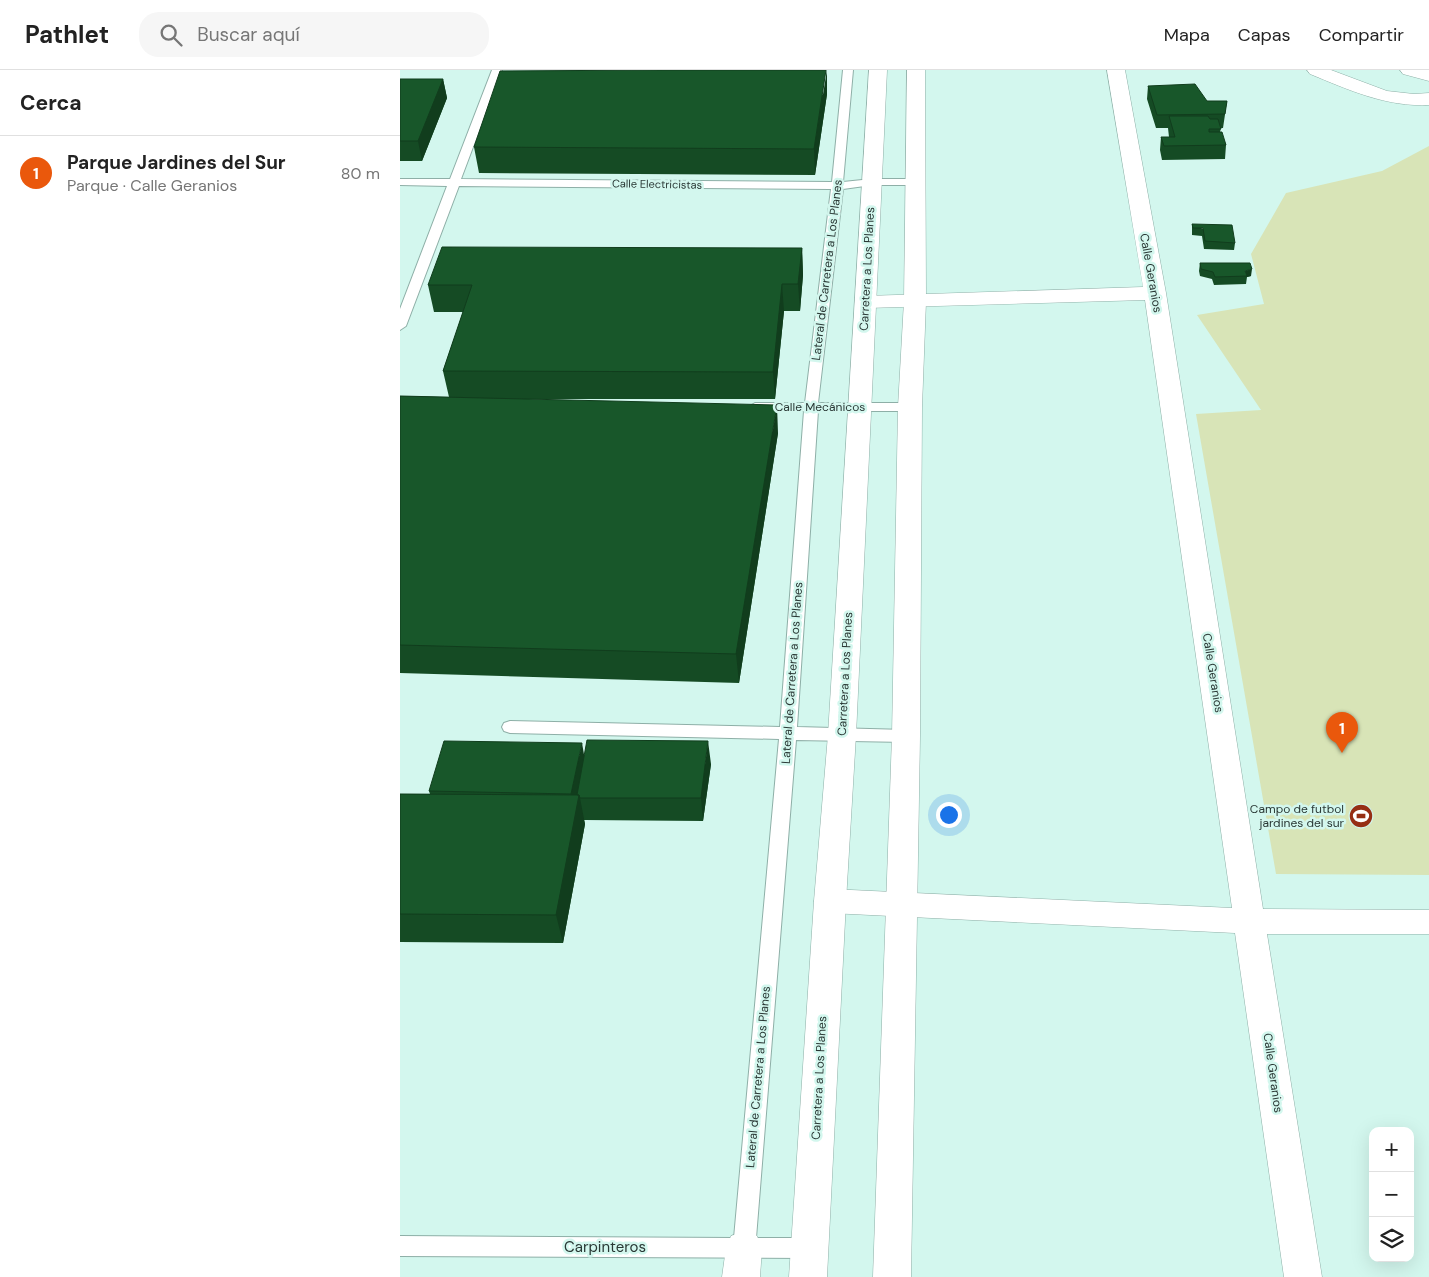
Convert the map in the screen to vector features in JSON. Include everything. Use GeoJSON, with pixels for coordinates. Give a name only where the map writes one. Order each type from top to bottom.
{"type":"FeatureCollection","features":[{"type":"Feature","properties":{"kind":"main road","name":"Carretera a Los Planes"},"geometry":{"type":"LineString","coordinates":[[808,1277],[830,901],[842,734],[878,70]]}},
{"type":"Feature","properties":{"kind":"main road"},"geometry":{"type":"LineString","coordinates":[[892,1277],[906,736],[910,407],[915,301],[914,182],[916,70]]}},
{"type":"Feature","properties":{"kind":"main road","name":"Calle Geranios"},"geometry":{"type":"LineString","coordinates":[[1116,70],[1155,293],[1303,1277]]}},
{"type":"Feature","properties":{"kind":"main road"},"geometry":{"type":"LineString","coordinates":[[1316,70],[1378,95],[1396,99],[1429,99]]}},
{"type":"Feature","properties":{"kind":"main road"},"geometry":{"type":"LineString","coordinates":[[1410,70],[1429,76]]}},
{"type":"Feature","properties":{"kind":"main road"},"geometry":{"type":"LineString","coordinates":[[866,302],[1155,293]]}},
{"type":"Feature","properties":{"kind":"main road"},"geometry":{"type":"LineString","coordinates":[[830,901],[1250,921],[1429,922]]}},
{"type":"Feature","properties":{"kind":"lane"},"geometry":{"type":"LineString","coordinates":[[400,326],[498,70]]}},
{"type":"Feature","properties":{"kind":"lane","name":"Lateral de Carretera a Los Planes"},"geometry":{"type":"LineString","coordinates":[[742,1262],[788,733],[811,407],[837,186],[848,70]]}},
{"type":"Feature","properties":{"kind":"lane","name":"Calle Electricistas"},"geometry":{"type":"LineString","coordinates":[[400,182],[837,186],[872,182],[914,182]]}},
{"type":"Feature","properties":{"kind":"lane","name":"Calle Mecánicos"},"geometry":{"type":"LineString","coordinates":[[742,406],[910,407]]}},
{"type":"Feature","properties":{"kind":"lane"},"geometry":{"type":"LineString","coordinates":[[510,727],[906,736]]}},
{"type":"Feature","properties":{"kind":"lane","name":"Carpinteros"},"geometry":{"type":"LineString","coordinates":[[400,1246],[742,1262],[810,1248]]}},
{"type":"Feature","properties":{"kind":"green space"},"geometry":{"type":"Polygon","coordinates":[[[1429,146],[1429,875],[1276,874],[1196,414],[1261,410],[1197,315],[1264,304],[1251,254],[1286,193],[1382,171],[1429,146]]]}},
{"type":"Feature","properties":{"kind":"building"},"geometry":{"type":"Polygon","coordinates":[[[826,70],[814,149],[474,147],[500,71],[826,70]]]}},
{"type":"Feature","properties":{"kind":"building"},"geometry":{"type":"Polygon","coordinates":[[[400,79],[443,79],[418,141],[400,141],[400,79]]]}},
{"type":"Feature","properties":{"kind":"building"},"geometry":{"type":"Polygon","coordinates":[[[1195,84],[1207,101],[1227,101],[1225,114],[1157,115],[1148,86],[1195,84]]]}},
{"type":"Feature","properties":{"kind":"building"},"geometry":{"type":"Polygon","coordinates":[[[1169,116],[1208,116],[1210,119],[1218,119],[1221,129],[1209,129],[1209,132],[1222,132],[1226,145],[1164,146],[1161,137],[1175,137],[1169,116]]]}},
{"type":"Feature","properties":{"kind":"building"},"geometry":{"type":"Polygon","coordinates":[[[1192,224],[1232,225],[1235,243],[1205,241],[1203,228],[1193,228],[1192,224]]]}},
{"type":"Feature","properties":{"kind":"building"},"geometry":{"type":"Polygon","coordinates":[[[442,247],[802,248],[798,284],[782,284],[773,372],[443,371],[472,285],[428,285],[442,247]]]}},
{"type":"Feature","properties":{"kind":"building"},"geometry":{"type":"Polygon","coordinates":[[[1200,263],[1250,263],[1252,269],[1245,271],[1247,276],[1215,277],[1213,272],[1201,269],[1200,263]]]}},
{"type":"Feature","properties":{"kind":"building"},"geometry":{"type":"Polygon","coordinates":[[[400,396],[777,405],[736,654],[400,645],[400,396]]]}},
{"type":"Feature","properties":{"kind":"building"},"geometry":{"type":"Polygon","coordinates":[[[587,740],[708,741],[701,798],[580,798],[577,795],[587,740]]]}},
{"type":"Feature","properties":{"kind":"building"},"geometry":{"type":"Polygon","coordinates":[[[444,741],[582,743],[571,794],[429,791],[444,741]]]}},
{"type":"Feature","properties":{"kind":"building"},"geometry":{"type":"Polygon","coordinates":[[[400,794],[579,795],[556,915],[400,914],[400,794]]]}},
{"type":"Feature","properties":{"kind":"place","name":"Parque Jardines del Sur"},"geometry":{"type":"Point","coordinates":[1342,753]}},
{"type":"Feature","properties":{"kind":"place","name":"Campo de futbol jardines del sur"},"geometry":{"type":"Point","coordinates":[1361,816]}}]}
